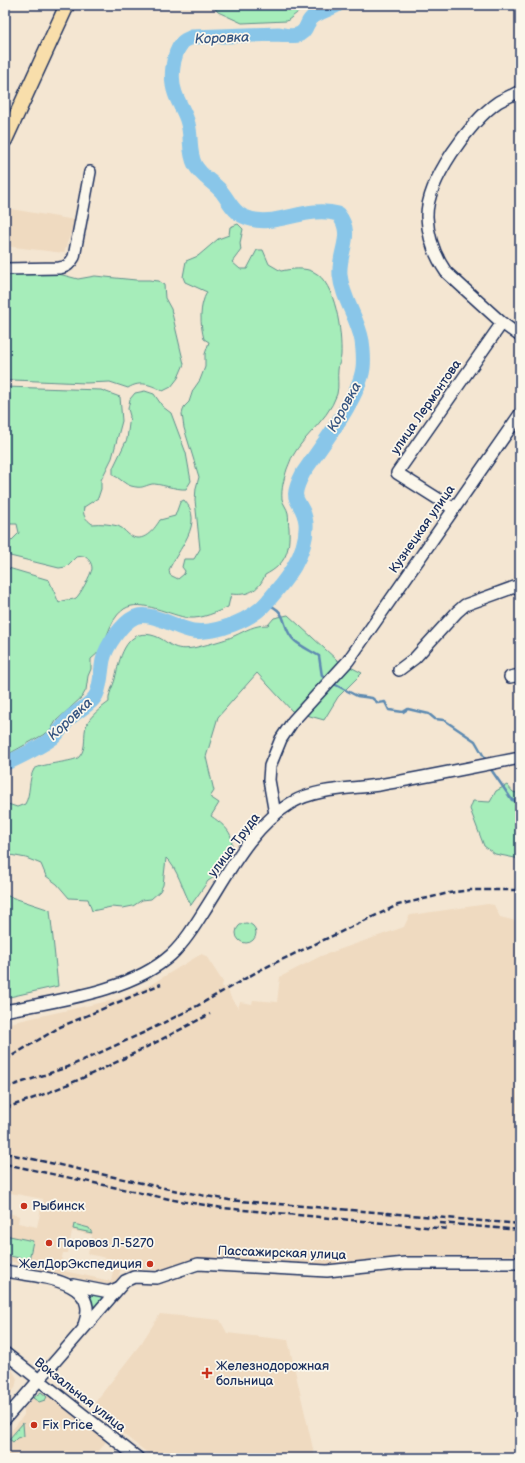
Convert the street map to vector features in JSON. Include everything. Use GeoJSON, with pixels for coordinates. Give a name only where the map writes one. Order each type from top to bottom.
{"type":"FeatureCollection","features":[{"type":"Feature","properties":{"kind":"main road"},"geometry":{"type":"LineString","coordinates":[[5,140],[66,5]]}},
{"type":"Feature","properties":{"kind":"street"},"geometry":{"type":"LineString","coordinates":[[520,91],[498,102],[484,114],[463,138],[439,176],[429,203],[427,217],[432,244],[439,262],[446,272],[502,323],[520,336]]}},
{"type":"Feature","properties":{"kind":"street"},"geometry":{"type":"LineString","coordinates":[[5,269],[59,268],[67,267],[71,263],[74,257],[90,172]]}},
{"type":"Feature","properties":{"kind":"street","name":"улица Лермонтова"},"geometry":{"type":"LineString","coordinates":[[454,509],[397,473],[502,323]]}},
{"type":"Feature","properties":{"kind":"street","name":"Кузнецкая улица"},"geometry":{"type":"LineString","coordinates":[[275,814],[269,780],[270,766],[274,753],[293,721],[348,660],[520,414]]}},
{"type":"Feature","properties":{"kind":"street"},"geometry":{"type":"LineString","coordinates":[[399,670],[415,658],[465,605],[520,585]]}},
{"type":"Feature","properties":{"kind":"street","name":"улица Труда"},"geometry":{"type":"LineString","coordinates":[[5,1011],[100,990],[133,978],[162,961],[185,939],[250,841],[275,814],[292,803],[313,794],[396,782],[520,758]]}},
{"type":"Feature","properties":{"kind":"street","name":"Пассажирская улица"},"geometry":{"type":"LineString","coordinates":[[59,1282],[109,1292],[130,1278],[157,1278],[198,1264],[327,1271],[406,1263],[520,1263]]}},
{"type":"Feature","properties":{"kind":"street"},"geometry":{"type":"LineString","coordinates":[[5,1271],[59,1282],[77,1289],[84,1298],[87,1310],[83,1327]]}},
{"type":"Feature","properties":{"kind":"street"},"geometry":{"type":"LineString","coordinates":[[5,1419],[120,1286]]}},
{"type":"Feature","properties":{"kind":"street","name":"Вокзальная улица"},"geometry":{"type":"LineString","coordinates":[[5,1353],[138,1458]]}},
{"type":"Feature","properties":{"kind":"shaded area"},"geometry":{"type":"Polygon","coordinates":[[[5,208],[75,220],[64,253],[5,246],[5,208]]]}},
{"type":"Feature","properties":{"kind":"shaded area"},"geometry":{"type":"Polygon","coordinates":[[[488,904],[494,905],[500,917],[520,922],[520,1255],[425,1258],[327,1267],[200,1259],[167,1271],[135,1268],[122,1264],[118,1280],[110,1285],[32,1269],[5,1259],[5,1255],[29,1260],[33,1242],[5,1235],[5,1212],[19,1216],[18,1223],[37,1227],[43,1199],[5,1192],[5,1024],[122,998],[150,985],[201,954],[206,956],[223,982],[222,986],[224,989],[227,987],[231,998],[238,1008],[240,1002],[252,1004],[253,1000],[277,1002],[280,977],[321,956],[404,927],[409,916],[488,904]],[[72,1231],[68,1253],[63,1253],[61,1262],[66,1263],[64,1271],[111,1281],[115,1260],[88,1254],[92,1235],[72,1231]]]}},
{"type":"Feature","properties":{"kind":"shaded area","name":"Железнодорожная больница"},"geometry":{"type":"Polygon","coordinates":[[[160,1314],[220,1320],[227,1333],[288,1340],[314,1453],[313,1458],[154,1458],[97,1414],[100,1409],[93,1405],[142,1342],[160,1314]]]}},
{"type":"Feature","properties":{"kind":"shaded area"},"geometry":{"type":"Polygon","coordinates":[[[5,1362],[12,1369],[17,1379],[15,1388],[5,1401],[5,1362]]]}},
{"type":"Feature","properties":{"kind":"shaded area"},"geometry":{"type":"Polygon","coordinates":[[[41,1392],[49,1395],[107,1440],[94,1458],[5,1458],[5,1439],[24,1415],[24,1409],[34,1397],[41,1392]]]}},
{"type":"Feature","properties":{"kind":"green space"},"geometry":{"type":"Polygon","coordinates":[[[212,5],[307,5],[287,21],[242,23],[218,12],[212,5]]]}},
{"type":"Feature","properties":{"kind":"green space"},"geometry":{"type":"Polygon","coordinates":[[[238,224],[243,229],[240,243],[241,250],[232,262],[240,269],[247,269],[257,250],[263,250],[269,264],[281,271],[302,269],[314,272],[322,278],[328,287],[339,322],[341,359],[338,368],[337,394],[326,414],[291,458],[284,480],[282,499],[288,513],[289,528],[289,544],[285,556],[278,566],[265,575],[256,589],[242,594],[231,594],[228,607],[209,615],[194,618],[182,617],[139,605],[124,609],[114,620],[101,648],[91,659],[91,669],[88,676],[86,690],[82,697],[56,721],[50,731],[5,756],[5,567],[49,580],[59,603],[76,598],[92,569],[90,561],[84,556],[76,557],[66,567],[59,568],[10,556],[7,549],[9,543],[19,533],[17,524],[7,524],[5,520],[5,387],[101,390],[120,397],[122,421],[112,458],[101,480],[101,489],[98,498],[84,507],[84,515],[92,524],[118,526],[133,537],[142,538],[155,527],[160,520],[175,516],[180,502],[184,500],[190,509],[192,518],[191,527],[188,536],[169,570],[170,575],[178,579],[184,574],[185,571],[182,567],[184,559],[194,559],[200,549],[195,500],[199,477],[184,428],[182,414],[184,407],[189,402],[193,390],[200,380],[205,367],[205,354],[209,342],[204,339],[201,321],[201,309],[207,292],[185,282],[183,277],[186,261],[198,256],[218,239],[229,235],[230,227],[238,224]]]}},
{"type":"Feature","properties":{"kind":"green space"},"geometry":{"type":"Polygon","coordinates":[[[55,273],[78,279],[95,276],[159,281],[164,285],[165,298],[171,309],[184,364],[178,378],[171,387],[163,391],[146,384],[137,384],[128,388],[110,382],[86,383],[13,380],[5,382],[5,274],[55,273]]]}},
{"type":"Feature","properties":{"kind":"green space"},"geometry":{"type":"Polygon","coordinates":[[[145,391],[154,394],[163,407],[171,413],[186,453],[191,481],[186,489],[155,484],[135,487],[126,484],[113,475],[113,468],[127,439],[130,416],[128,409],[130,399],[135,393],[145,391]]]}},
{"type":"Feature","properties":{"kind":"green space"},"geometry":{"type":"Polygon","coordinates":[[[288,615],[337,660],[362,673],[338,697],[324,720],[292,711],[257,673],[218,717],[206,757],[214,791],[210,797],[219,803],[211,816],[223,825],[232,840],[229,853],[218,869],[216,876],[208,881],[191,905],[177,873],[166,858],[163,885],[160,891],[151,899],[142,900],[133,906],[123,908],[111,907],[92,911],[88,899],[69,898],[57,884],[46,876],[41,864],[26,858],[5,854],[5,803],[17,807],[25,804],[34,769],[79,757],[82,753],[84,745],[87,724],[93,715],[109,702],[110,693],[121,656],[129,642],[142,634],[151,635],[162,639],[174,647],[185,649],[193,648],[230,638],[255,627],[268,625],[274,618],[288,615]]]}},
{"type":"Feature","properties":{"kind":"green space"},"geometry":{"type":"Polygon","coordinates":[[[507,785],[513,792],[520,794],[520,859],[495,854],[484,846],[470,809],[473,801],[490,802],[496,791],[507,785]]]}},
{"type":"Feature","properties":{"kind":"green space"},"geometry":{"type":"Polygon","coordinates":[[[5,895],[50,910],[58,986],[5,998],[5,895]]]}},
{"type":"Feature","properties":{"kind":"green space"},"geometry":{"type":"Polygon","coordinates":[[[246,923],[253,926],[256,933],[253,940],[246,943],[239,940],[236,933],[239,926],[246,923]]]}},
{"type":"Feature","properties":{"kind":"green space"},"geometry":{"type":"Polygon","coordinates":[[[74,1224],[89,1228],[92,1233],[73,1229],[74,1224]]]}},
{"type":"Feature","properties":{"kind":"green space"},"geometry":{"type":"Polygon","coordinates":[[[5,1235],[33,1241],[29,1260],[5,1255],[5,1235]]]}},
{"type":"Feature","properties":{"kind":"green space"},"geometry":{"type":"Polygon","coordinates":[[[84,1292],[106,1297],[93,1313],[90,1301],[84,1292]]]}},
{"type":"Feature","properties":{"kind":"green space"},"geometry":{"type":"Polygon","coordinates":[[[41,1392],[47,1397],[45,1400],[39,1402],[33,1398],[41,1392]]]}},
{"type":"Feature","properties":{"kind":"green space"},"geometry":{"type":"Polygon","coordinates":[[[23,1423],[24,1436],[17,1438],[13,1442],[9,1439],[23,1423]]]}},
{"type":"Feature","properties":{"kind":"waterway","name":"Коровка"},"geometry":{"type":"LineString","coordinates":[[5,763],[39,747],[51,739],[74,714],[86,706],[95,697],[107,648],[115,636],[130,620],[135,617],[149,616],[193,631],[223,628],[243,620],[260,609],[288,576],[300,556],[306,534],[306,523],[302,509],[297,501],[296,491],[298,484],[303,473],[347,408],[360,380],[363,368],[363,351],[360,333],[341,283],[340,266],[346,236],[345,229],[338,214],[326,212],[314,212],[267,221],[245,217],[236,211],[221,191],[200,172],[195,165],[192,155],[187,120],[173,87],[172,74],[174,60],[179,48],[185,40],[192,37],[279,34],[289,36],[297,35],[303,32],[309,21],[314,16],[337,5]]}},
{"type":"Feature","properties":{"kind":"waterway"},"geometry":{"type":"LineString","coordinates":[[266,604],[279,611],[290,636],[295,641],[319,656],[322,676],[328,680]]}},
{"type":"Feature","properties":{"kind":"waterway"},"geometry":{"type":"LineString","coordinates":[[332,683],[357,696],[372,698],[378,703],[385,702],[389,710],[403,712],[408,709],[429,714],[435,719],[444,720],[475,741],[487,762]]}},
{"type":"Feature","properties":{"kind":"waterway"},"geometry":{"type":"LineString","coordinates":[[490,768],[512,800],[520,802]]}},
{"type":"Feature","properties":{"kind":"railway"},"geometry":{"type":"LineString","coordinates":[[5,1088],[68,1067],[143,1033],[197,1006],[262,969],[398,905],[449,893],[470,890],[520,890]]}},
{"type":"Feature","properties":{"kind":"railway"},"geometry":{"type":"LineString","coordinates":[[5,1060],[60,1027],[161,984]]}},
{"type":"Feature","properties":{"kind":"railway"},"geometry":{"type":"LineString","coordinates":[[5,1108],[58,1089],[109,1066],[210,1014]]}},
{"type":"Feature","properties":{"kind":"railway"},"geometry":{"type":"LineString","coordinates":[[5,1153],[178,1191],[229,1200],[520,1224]]}},
{"type":"Feature","properties":{"kind":"railway"},"geometry":{"type":"LineString","coordinates":[[5,1164],[174,1200],[223,1208],[448,1229]]}},
{"type":"Feature","properties":{"kind":"railway"},"geometry":{"type":"LineString","coordinates":[[440,1223],[520,1230]]}},
{"type":"Feature","properties":{"kind":"place","name":"Рыбинск"},"geometry":{"type":"Point","coordinates":[24,1206]}},
{"type":"Feature","properties":{"kind":"place","name":"Паровоз Л-5270"},"geometry":{"type":"Point","coordinates":[49,1243]}},
{"type":"Feature","properties":{"kind":"place","name":"ЖелДорЭкспедиция"},"geometry":{"type":"Point","coordinates":[150,1264]}},
{"type":"Feature","properties":{"kind":"place","name":"Железнодорожная больница"},"geometry":{"type":"Point","coordinates":[207,1373]}},
{"type":"Feature","properties":{"kind":"place","name":"Fix Price"},"geometry":{"type":"Point","coordinates":[34,1425]}}]}
